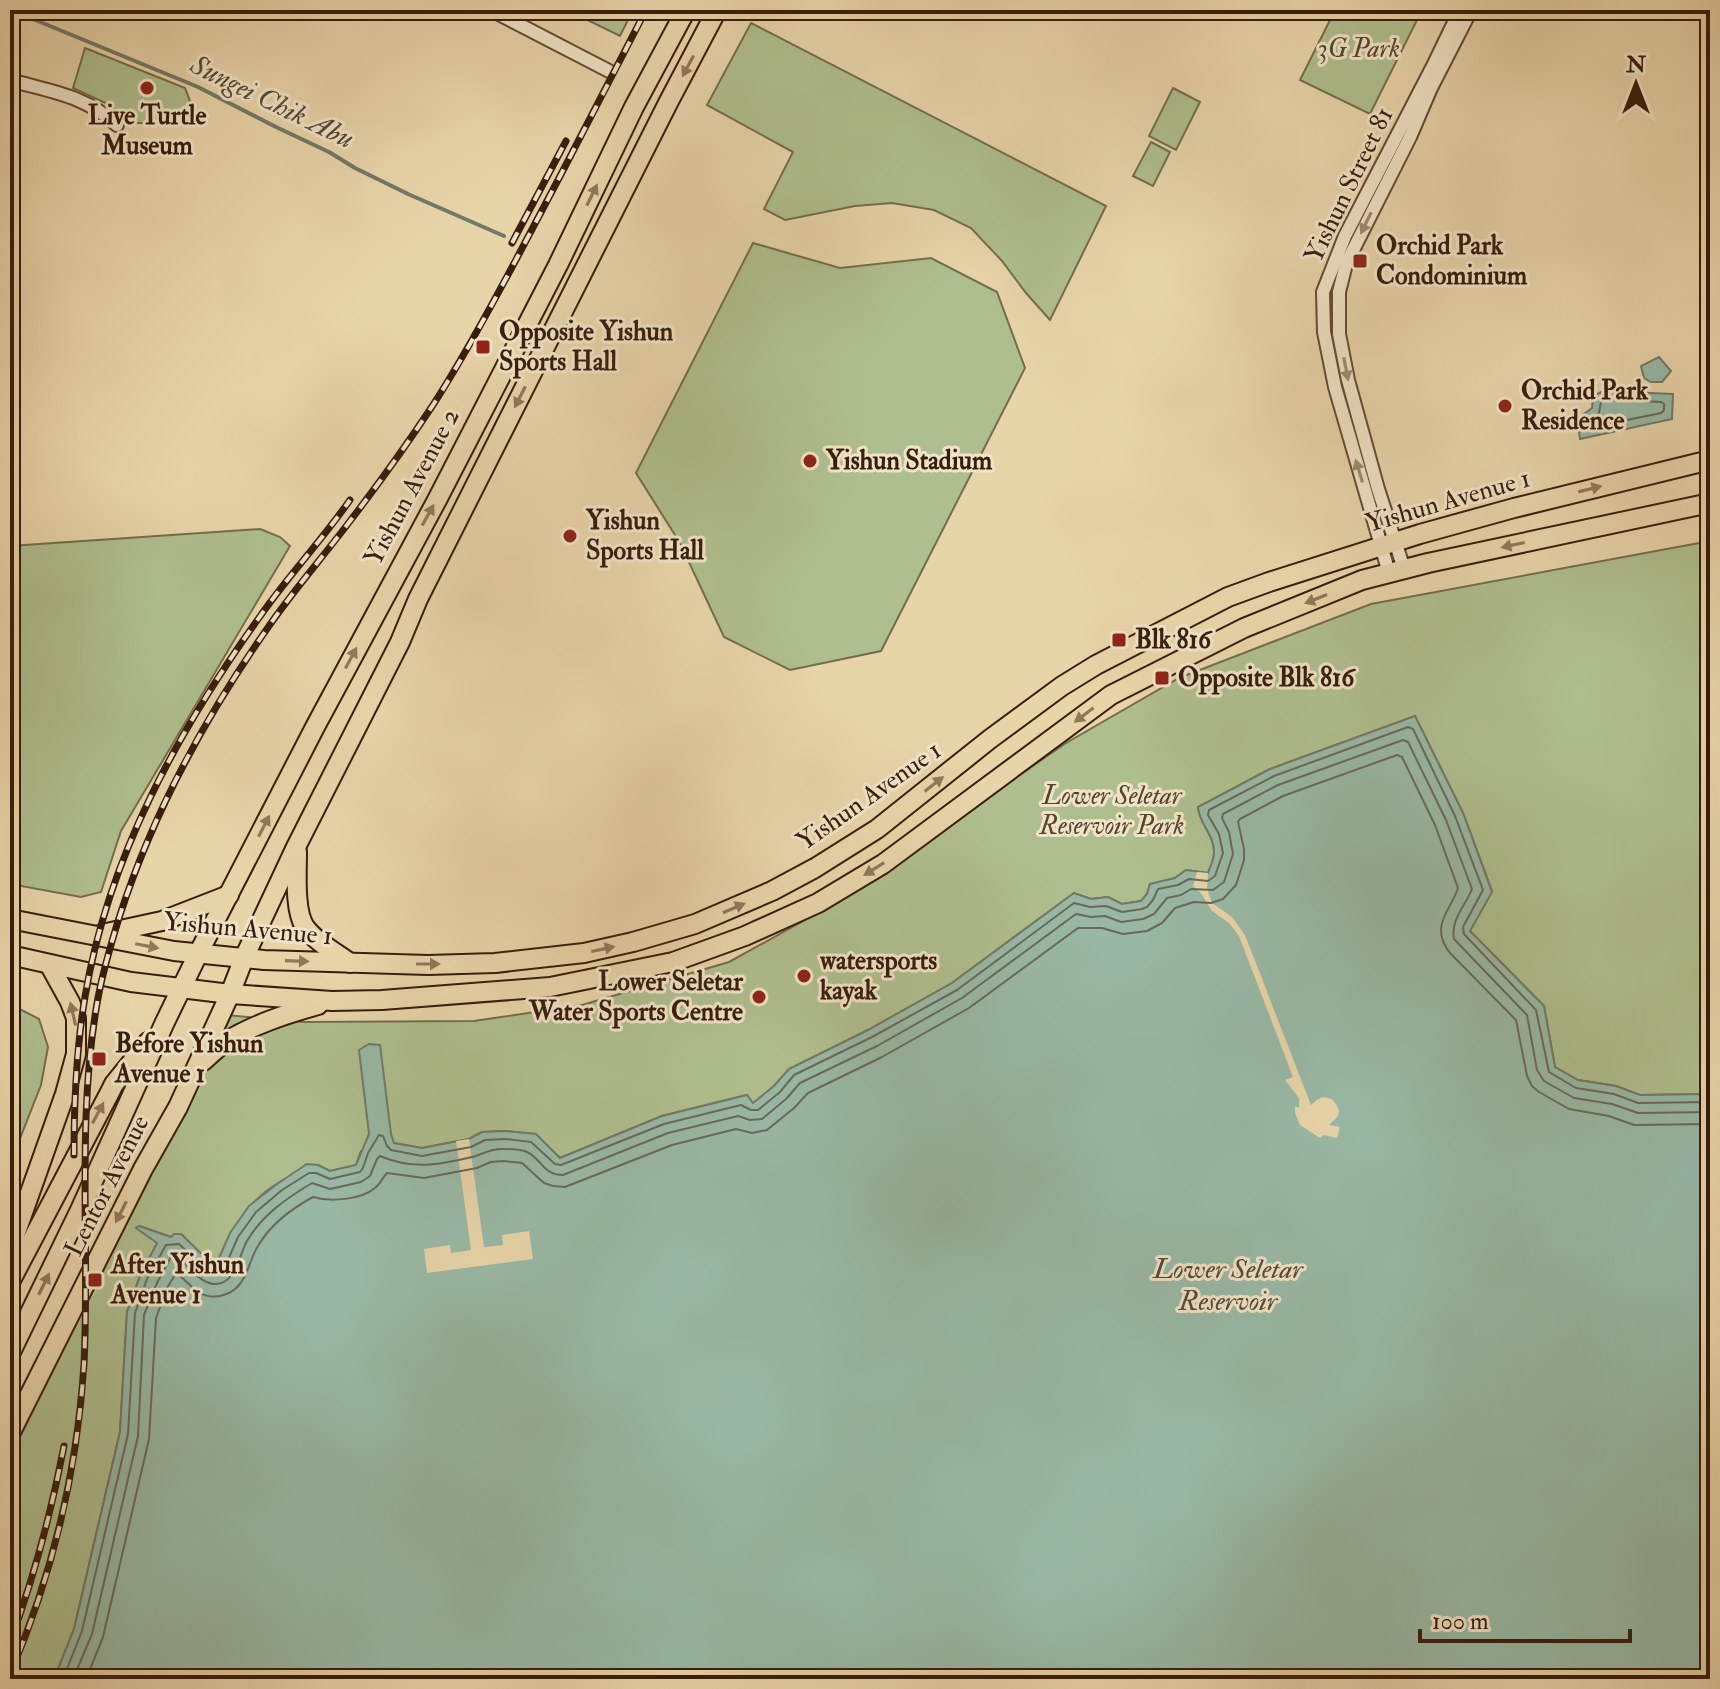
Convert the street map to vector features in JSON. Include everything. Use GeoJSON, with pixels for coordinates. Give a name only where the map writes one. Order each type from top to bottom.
{"type":"FeatureCollection","features":[{"type":"Feature","properties":{"kind":"main road","name":"Yishun Avenue 2"},"geometry":{"type":"LineString","coordinates":[[181,988],[321,714],[564,254],[634,107],[686,10]]}},
{"type":"Feature","properties":{"kind":"main road","name":"Yishun Avenue 2"},"geometry":{"type":"LineString","coordinates":[[244,958],[425,585],[717,10]]}},
{"type":"Feature","properties":{"kind":"main road","name":"Yishun Avenue 1"},"geometry":{"type":"LineString","coordinates":[[10,919],[174,951],[350,963],[495,963],[584,953],[633,942],[695,924],[772,891],[815,868],[877,829],[1062,686],[1096,665],[1228,597],[1388,544],[1514,508],[1710,460]]}},
{"type":"Feature","properties":{"kind":"main road"},"geometry":{"type":"LineString","coordinates":[[1683,467],[1710,468]]}},
{"type":"Feature","properties":{"kind":"main road","name":"Yishun Avenue 1"},"geometry":{"type":"LineString","coordinates":[[10,955],[111,978],[181,988],[332,1001],[550,987],[673,962],[745,936],[818,903],[883,864],[1111,695],[1244,628],[1362,580],[1710,503]]}},
{"type":"Feature","properties":{"kind":"main road"},"geometry":{"type":"LineString","coordinates":[[296,847],[299,907],[303,924],[312,935],[350,963]]}},
{"type":"Feature","properties":{"kind":"main road"},"geometry":{"type":"LineString","coordinates":[[96,936],[162,921],[229,895]]}},
{"type":"Feature","properties":{"kind":"main road","name":"Lentor Avenue"},"geometry":{"type":"LineString","coordinates":[[10,1434],[143,1169],[178,1107],[244,958]]}},
{"type":"Feature","properties":{"kind":"main road"},"geometry":{"type":"LineString","coordinates":[[526,959],[513,968],[513,979],[518,984],[550,987]]}},
{"type":"Feature","properties":{"kind":"main road"},"geometry":{"type":"LineString","coordinates":[[10,1249],[65,1094],[76,1054],[76,1018],[49,964]]}},
{"type":"Feature","properties":{"kind":"main road","name":"Lentor Avenue"},"geometry":{"type":"LineString","coordinates":[[10,1354],[80,1210],[181,988]]}},
{"type":"Feature","properties":{"kind":"main road"},"geometry":{"type":"LineString","coordinates":[[197,1066],[226,1042],[263,1023],[332,1001]]}},
{"type":"Feature","properties":{"kind":"main road"},"geometry":{"type":"LineString","coordinates":[[10,1282],[114,1084],[165,1022]]}},
{"type":"Feature","properties":{"kind":"street"},"geometry":{"type":"LineString","coordinates":[[491,10],[609,71]]}},
{"type":"Feature","properties":{"kind":"street","name":"Yishun Street 81"},"geometry":{"type":"LineString","coordinates":[[1397,571],[1335,387],[1324,332],[1323,292],[1350,225],[1460,10]]}},
{"type":"Feature","properties":{"kind":"street","name":"Yishun Street 81"},"geometry":{"type":"LineString","coordinates":[[1388,544],[1339,334],[1339,292],[1346,264],[1471,10]]}},
{"type":"Feature","properties":{"kind":"street"},"geometry":{"type":"LineString","coordinates":[[10,80],[78,98],[102,111],[117,125]]}},
{"type":"Feature","properties":{"kind":"green space"},"geometry":{"type":"Polygon","coordinates":[[[567,10],[633,10],[620,36],[567,10]]]}},
{"type":"Feature","properties":{"kind":"green space","name":"3G Park"},"geometry":{"type":"Polygon","coordinates":[[[1335,10],[1422,10],[1370,114],[1300,80],[1335,10]]]}},
{"type":"Feature","properties":{"kind":"green space"},"geometry":{"type":"Polygon","coordinates":[[[751,23],[1106,206],[1050,320],[971,228],[934,210],[892,203],[855,206],[785,220],[764,209],[793,152],[707,105],[751,23]]]}},
{"type":"Feature","properties":{"kind":"green space","name":"Live Turtle Museum"},"geometry":{"type":"Polygon","coordinates":[[[85,48],[185,88],[196,117],[171,123],[128,123],[112,106],[73,88],[85,48]]]}},
{"type":"Feature","properties":{"kind":"green space"},"geometry":{"type":"Polygon","coordinates":[[[1173,88],[1200,102],[1176,150],[1149,136],[1173,88]]]}},
{"type":"Feature","properties":{"kind":"green space"},"geometry":{"type":"Polygon","coordinates":[[[1151,142],[1170,152],[1153,186],[1133,176],[1151,142]]]}},
{"type":"Feature","properties":{"kind":"green space","name":"Yishun Stadium"},"geometry":{"type":"Polygon","coordinates":[[[753,243],[840,268],[931,258],[997,292],[1025,368],[881,651],[790,670],[724,637],[680,543],[636,473],[753,243]]]}},
{"type":"Feature","properties":{"kind":"green space"},"geometry":{"type":"Polygon","coordinates":[[[260,529],[280,537],[290,546],[121,831],[101,892],[81,897],[10,884],[10,546],[260,529]]]}},
{"type":"Feature","properties":{"kind":"green space","name":"Lower Seletar Reservoir Park"},"geometry":{"type":"Polygon","coordinates":[[[1710,541],[1710,1094],[1640,1095],[1616,1086],[1578,1080],[1555,1067],[1544,1006],[1470,931],[1492,891],[1463,813],[1415,716],[1270,769],[1198,807],[1214,847],[1208,873],[1186,870],[1175,878],[1150,884],[1141,901],[1122,904],[1108,897],[1091,899],[1074,893],[952,983],[789,1069],[753,1104],[747,1095],[662,1116],[560,1158],[535,1134],[505,1131],[482,1132],[469,1139],[422,1148],[394,1143],[361,1151],[356,1165],[330,1171],[318,1165],[266,1191],[240,1220],[215,1268],[181,1234],[171,1237],[137,1227],[158,1243],[140,1276],[127,1312],[120,1432],[74,1629],[54,1679],[10,1679],[10,1458],[119,1226],[226,1015],[304,1022],[474,1021],[582,1005],[729,962],[825,909],[1066,743],[1179,678],[1371,604],[1710,541]]]}},
{"type":"Feature","properties":{"kind":"green space"},"geometry":{"type":"Polygon","coordinates":[[[10,1004],[39,1019],[48,1047],[41,1085],[10,1164],[10,1004]]]}},
{"type":"Feature","properties":{"kind":"water"},"geometry":{"type":"Polygon","coordinates":[[[1659,357],[1671,371],[1662,382],[1651,382],[1644,378],[1641,366],[1659,357]]]}},
{"type":"Feature","properties":{"kind":"water"},"geometry":{"type":"Polygon","coordinates":[[[1603,391],[1673,394],[1672,419],[1580,439],[1577,419],[1592,408],[1593,396],[1603,391]]]}},
{"type":"Feature","properties":{"kind":"water","name":"Lower Seletar Reservoir"},"geometry":{"type":"Polygon","coordinates":[[[1415,716],[1463,813],[1492,892],[1470,931],[1544,1006],[1555,1067],[1578,1080],[1616,1086],[1640,1095],[1710,1094],[1710,1679],[54,1679],[74,1629],[120,1432],[127,1312],[140,1276],[157,1243],[136,1228],[139,1226],[171,1237],[181,1234],[215,1267],[230,1233],[249,1206],[277,1184],[307,1164],[330,1171],[356,1165],[369,1134],[359,1050],[369,1044],[380,1045],[394,1143],[422,1148],[469,1139],[482,1132],[505,1131],[536,1134],[560,1158],[662,1116],[747,1095],[753,1103],[789,1069],[952,983],[1074,893],[1091,899],[1108,897],[1122,904],[1141,901],[1150,884],[1175,878],[1186,870],[1208,873],[1214,847],[1198,807],[1270,769],[1415,716]]]}},
{"type":"Feature","properties":{"kind":"pier"},"geometry":{"type":"Polygon","coordinates":[[[1197,872],[1208,873],[1207,889],[1212,903],[1232,917],[1245,935],[1311,1105],[1323,1097],[1332,1099],[1337,1106],[1338,1116],[1329,1125],[1340,1127],[1337,1138],[1324,1135],[1320,1138],[1300,1125],[1295,1113],[1299,1098],[1285,1080],[1293,1077],[1239,936],[1229,923],[1212,911],[1193,886],[1197,872]]]}},
{"type":"Feature","properties":{"kind":"pier"},"geometry":{"type":"Polygon","coordinates":[[[469,1139],[484,1247],[503,1245],[502,1235],[529,1231],[533,1259],[427,1273],[424,1249],[450,1245],[451,1253],[471,1250],[456,1141],[469,1139]]]}},
{"type":"Feature","properties":{"kind":"waterway","name":"Sungei Chik Abu"},"geometry":{"type":"LineString","coordinates":[[20,10],[33,19],[198,87],[408,194],[504,236]]}},
{"type":"Feature","properties":{"kind":"railway"},"geometry":{"type":"LineString","coordinates":[[10,1674],[50,1561],[76,1444],[84,1364],[85,1134],[91,1043],[105,968],[133,879],[183,766],[223,695],[278,613],[402,451],[456,368],[646,10]]}},
{"type":"Feature","properties":{"kind":"railway"},"geometry":{"type":"LineString","coordinates":[[512,243],[566,141]]}},
{"type":"Feature","properties":{"kind":"railway"},"geometry":{"type":"LineString","coordinates":[[74,1155],[76,1076],[85,997],[96,945],[129,845],[175,749],[202,703],[272,600],[350,500]]}},
{"type":"Feature","properties":{"kind":"railway"},"geometry":{"type":"LineString","coordinates":[[10,1642],[41,1545],[64,1446]]}},
{"type":"Feature","properties":{"kind":"place","name":"Live Turtle Museum"},"geometry":{"type":"Point","coordinates":[147,88]}},
{"type":"Feature","properties":{"kind":"place","name":"Orchid Park Condominium"},"geometry":{"type":"Point","coordinates":[1360,261]}},
{"type":"Feature","properties":{"kind":"place","name":"Opposite Yishun Sports Hall"},"geometry":{"type":"Point","coordinates":[483,347]}},
{"type":"Feature","properties":{"kind":"place","name":"Orchid Park Residence"},"geometry":{"type":"Point","coordinates":[1505,406]}},
{"type":"Feature","properties":{"kind":"place","name":"Yishun Stadium"},"geometry":{"type":"Point","coordinates":[810,461]}},
{"type":"Feature","properties":{"kind":"place","name":"Yishun Sports Hall"},"geometry":{"type":"Point","coordinates":[570,536]}},
{"type":"Feature","properties":{"kind":"place","name":"Blk 816"},"geometry":{"type":"Point","coordinates":[1119,640]}},
{"type":"Feature","properties":{"kind":"place","name":"Opposite Blk 816"},"geometry":{"type":"Point","coordinates":[1162,678]}},
{"type":"Feature","properties":{"kind":"place","name":"watersports kayak"},"geometry":{"type":"Point","coordinates":[804,976]}},
{"type":"Feature","properties":{"kind":"place","name":"Lower Seletar Water Sports Centre"},"geometry":{"type":"Point","coordinates":[759,997]}},
{"type":"Feature","properties":{"kind":"place","name":"Before Yishun Avenue 1"},"geometry":{"type":"Point","coordinates":[99,1059]}},
{"type":"Feature","properties":{"kind":"place","name":"After Yishun Avenue 1"},"geometry":{"type":"Point","coordinates":[95,1280]}}]}
